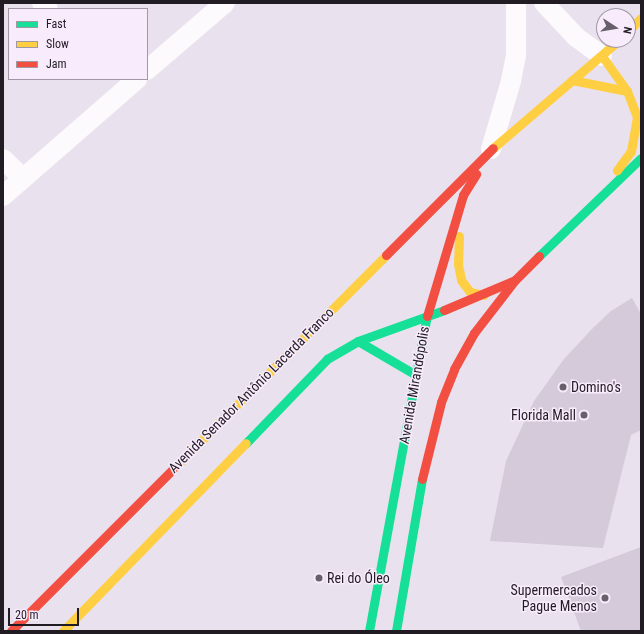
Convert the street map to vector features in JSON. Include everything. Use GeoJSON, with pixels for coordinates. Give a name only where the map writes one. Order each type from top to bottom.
{"type":"FeatureCollection","features":[{"type":"Feature","properties":{"kind":"main road"},"geometry":{"type":"LineString","coordinates":[[491,149],[610,48]]}},
{"type":"Feature","properties":{"kind":"main road"},"geometry":{"type":"LineString","coordinates":[[594,202],[631,151],[636,134],[634,106],[627,91],[602,56]]}},
{"type":"Feature","properties":{"kind":"main road"},"geometry":{"type":"LineString","coordinates":[[572,80],[627,91]]}},
{"type":"Feature","properties":{"kind":"main road","name":"Avenida Mirandópolis"},"geometry":{"type":"LineString","coordinates":[[369,631],[426,318],[463,195],[491,149]]}},
{"type":"Feature","properties":{"kind":"main road","name":"Avenida Senador Antônio Lacerda Franco"},"geometry":{"type":"LineString","coordinates":[[10,631],[491,149]]}},
{"type":"Feature","properties":{"kind":"main road"},"geometry":{"type":"LineString","coordinates":[[63,631],[309,375],[328,359],[358,341],[426,318],[484,295],[515,280],[641,158]]}},
{"type":"Feature","properties":{"kind":"main road"},"geometry":{"type":"LineString","coordinates":[[463,195],[458,257],[460,280],[470,292],[484,295]]}},
{"type":"Feature","properties":{"kind":"main road","name":"Avenida Mirandópolis"},"geometry":{"type":"LineString","coordinates":[[396,631],[428,452],[441,402],[454,369],[474,333],[515,280]]}},
{"type":"Feature","properties":{"kind":"main road"},"geometry":{"type":"LineString","coordinates":[[358,341],[416,375]]}},
{"type":"Feature","properties":{"kind":"street"},"geometry":{"type":"LineString","coordinates":[[148,69],[225,3]]}},
{"type":"Feature","properties":{"kind":"street"},"geometry":{"type":"LineString","coordinates":[[491,149],[511,82],[516,56],[516,3]]}},
{"type":"Feature","properties":{"kind":"street"},"geometry":{"type":"LineString","coordinates":[[544,3],[576,37],[602,56]]}},
{"type":"Feature","properties":{"kind":"street"},"geometry":{"type":"LineString","coordinates":[[3,196],[129,81]]}},
{"type":"Feature","properties":{"kind":"street"},"geometry":{"type":"LineString","coordinates":[[3,159],[23,178]]}},
{"type":"Feature","properties":{"kind":"street"},"geometry":{"type":"LineString","coordinates":[[3,626],[10,631]]}},
{"type":"Feature","properties":{"kind":"building","name":"Florida Mall"},"geometry":{"type":"Polygon","coordinates":[[[632,298],[641,314],[641,430],[631,435],[603,548],[490,541],[506,461],[534,401],[564,359],[592,329],[611,311],[632,298]]]}},
{"type":"Feature","properties":{"kind":"building","name":"Supermercados Pague Menos"},"geometry":{"type":"Polygon","coordinates":[[[641,547],[641,631],[581,631],[561,577],[641,547]]]}},
{"type":"Feature","properties":{"kind":"traffic: fast"},"geometry":{"type":"LineString","coordinates":[[539,256],[641,158]]}},
{"type":"Feature","properties":{"kind":"traffic: fast"},"geometry":{"type":"LineString","coordinates":[[246,443],[327,359],[358,341],[444,310]]}},
{"type":"Feature","properties":{"kind":"traffic: fast"},"geometry":{"type":"LineString","coordinates":[[369,631],[427,316]]}},
{"type":"Feature","properties":{"kind":"traffic: fast"},"geometry":{"type":"LineString","coordinates":[[358,341],[416,375]]}},
{"type":"Feature","properties":{"kind":"traffic: fast"},"geometry":{"type":"LineString","coordinates":[[396,631],[422,479]]}},
{"type":"Feature","properties":{"kind":"traffic: slow"},"geometry":{"type":"LineString","coordinates":[[636,23],[641,18]]}},
{"type":"Feature","properties":{"kind":"traffic: slow"},"geometry":{"type":"LineString","coordinates":[[493,148],[610,48]]}},
{"type":"Feature","properties":{"kind":"traffic: slow"},"geometry":{"type":"LineString","coordinates":[[602,56],[627,91],[637,117],[631,151],[617,170]]}},
{"type":"Feature","properties":{"kind":"traffic: slow"},"geometry":{"type":"LineString","coordinates":[[572,80],[627,91]]}},
{"type":"Feature","properties":{"kind":"traffic: slow"},"geometry":{"type":"LineString","coordinates":[[459,236],[458,264],[461,280],[470,292],[484,295]]}},
{"type":"Feature","properties":{"kind":"traffic: slow"},"geometry":{"type":"LineString","coordinates":[[172,470],[386,255]]}},
{"type":"Feature","properties":{"kind":"traffic: slow"},"geometry":{"type":"LineString","coordinates":[[63,631],[246,443]]}},
{"type":"Feature","properties":{"kind":"traffic: jam"},"geometry":{"type":"LineString","coordinates":[[386,255],[493,148]]}},
{"type":"Feature","properties":{"kind":"traffic: jam"},"geometry":{"type":"LineString","coordinates":[[427,316],[463,195],[476,174]]}},
{"type":"Feature","properties":{"kind":"traffic: jam"},"geometry":{"type":"LineString","coordinates":[[422,479],[441,402],[454,369],[474,333],[515,280],[539,256]]}},
{"type":"Feature","properties":{"kind":"traffic: jam"},"geometry":{"type":"LineString","coordinates":[[444,310],[515,280]]}},
{"type":"Feature","properties":{"kind":"traffic: jam"},"geometry":{"type":"LineString","coordinates":[[11,631],[172,470]]}},
{"type":"Feature","properties":{"kind":"place","name":"Domino's"},"geometry":{"type":"Point","coordinates":[563,387]}},
{"type":"Feature","properties":{"kind":"place","name":"Florida Mall"},"geometry":{"type":"Point","coordinates":[584,415]}},
{"type":"Feature","properties":{"kind":"place","name":"Rei do Óleo"},"geometry":{"type":"Point","coordinates":[319,578]}},
{"type":"Feature","properties":{"kind":"place","name":"Supermercados Pague Menos"},"geometry":{"type":"Point","coordinates":[605,598]}}]}
